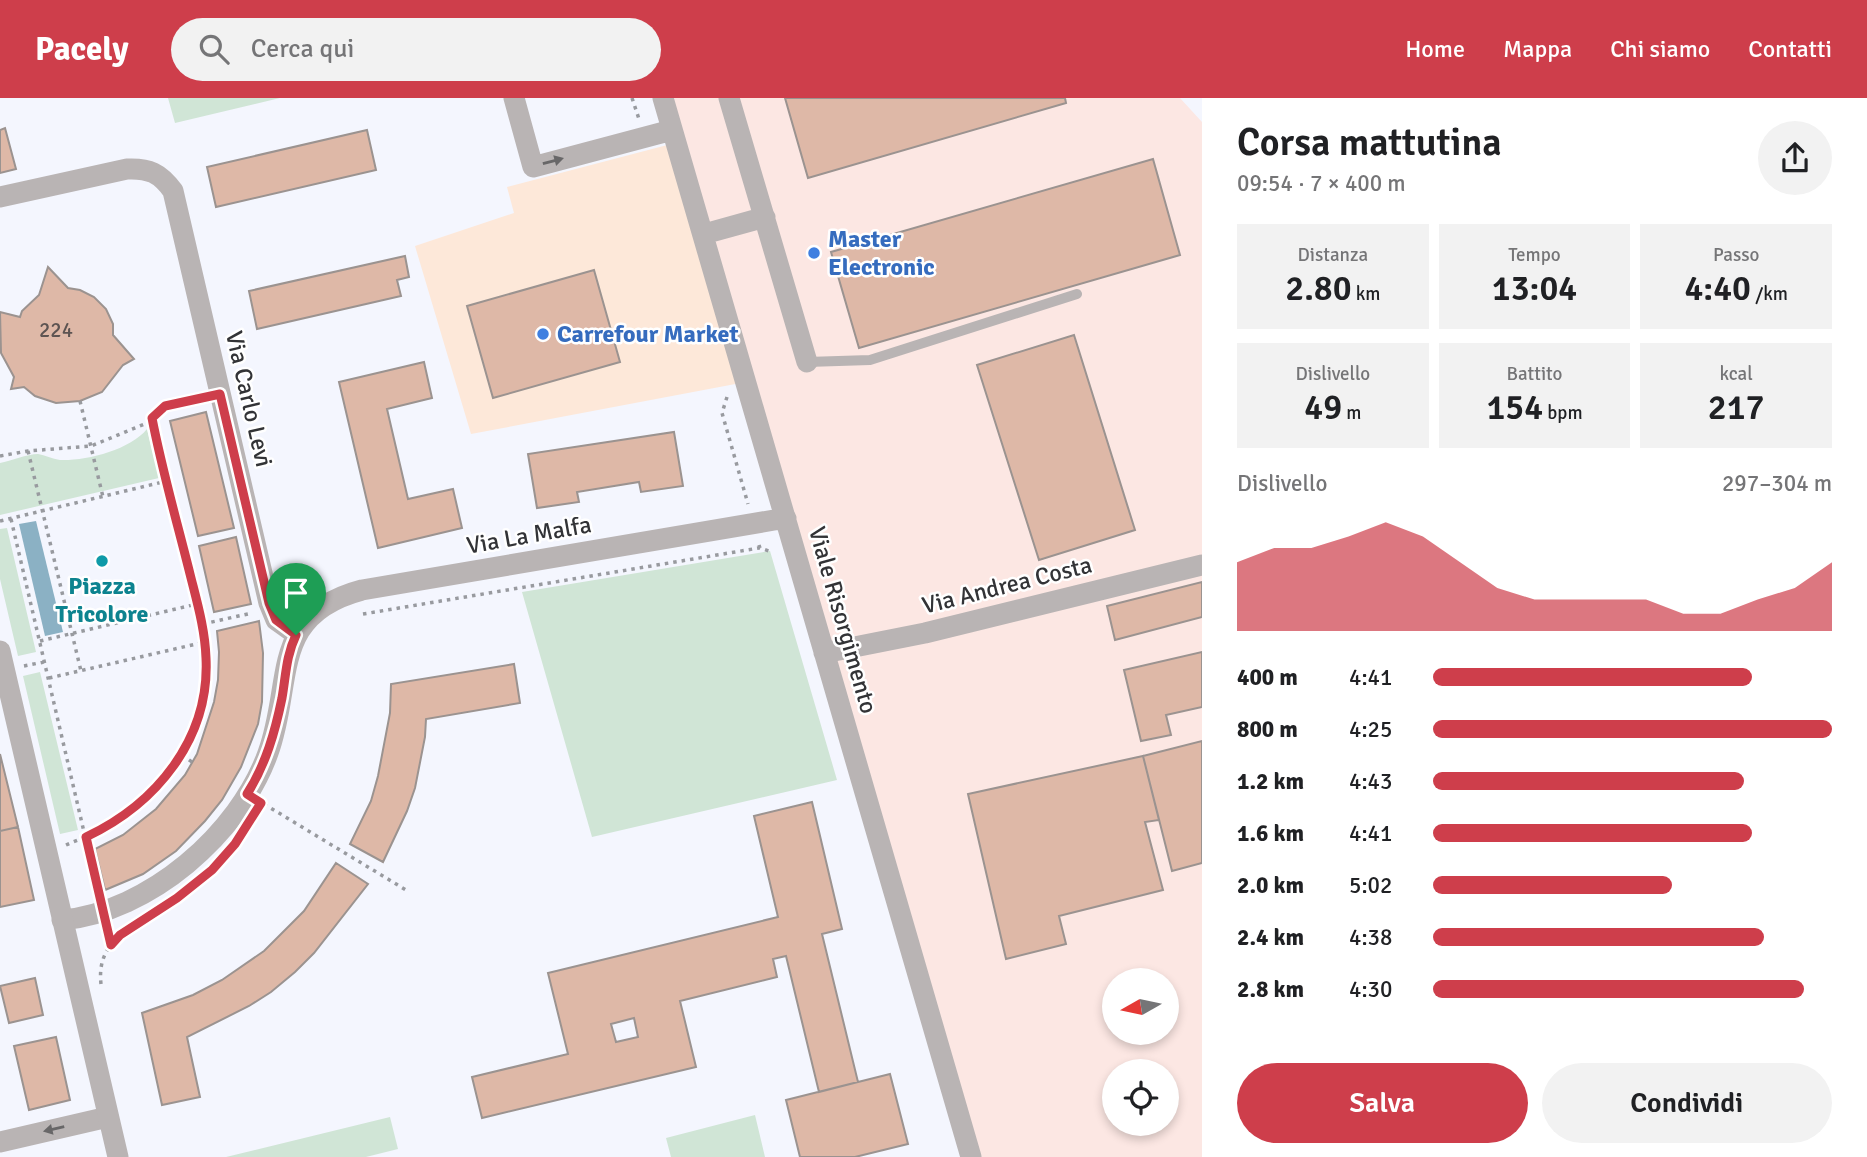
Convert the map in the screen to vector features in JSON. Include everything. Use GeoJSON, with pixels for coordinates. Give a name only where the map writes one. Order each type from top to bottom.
{"type":"FeatureCollection","features":[{"type":"Feature","properties":{"kind":"street"},"geometry":{"type":"LineString","coordinates":[[514,98],[533,167],[672,130]]}},
{"type":"Feature","properties":{"kind":"street","name":"Viale Risorgimento"},"geometry":{"type":"LineString","coordinates":[[663,98],[971,1157]]}},
{"type":"Feature","properties":{"kind":"street"},"geometry":{"type":"LineString","coordinates":[[729,98],[807,362]]}},
{"type":"Feature","properties":{"kind":"street","name":"Via Carlo Levi"},"geometry":{"type":"LineString","coordinates":[[0,197],[127,169],[143,168],[154,172],[165,181],[177,203],[271,609],[282,626],[296,635]]}},
{"type":"Feature","properties":{"kind":"street"},"geometry":{"type":"LineString","coordinates":[[704,234],[765,217]]}},
{"type":"Feature","properties":{"kind":"street","name":"Via La Malfa"},"geometry":{"type":"LineString","coordinates":[[296,635],[321,608],[344,595],[362,590],[786,517]]}},
{"type":"Feature","properties":{"kind":"street","name":"Via Andrea Costa"},"geometry":{"type":"LineString","coordinates":[[824,653],[925,633],[1202,565]]}},
{"type":"Feature","properties":{"kind":"street"},"geometry":{"type":"LineString","coordinates":[[62,920],[75,919],[126,903],[169,878],[213,839],[235,813],[251,789],[268,753],[282,694],[285,663],[296,635]]}},
{"type":"Feature","properties":{"kind":"street"},"geometry":{"type":"LineString","coordinates":[[0,651],[118,1157]]}},
{"type":"Feature","properties":{"kind":"street"},"geometry":{"type":"LineString","coordinates":[[0,1142],[108,1116]]}},
{"type":"Feature","properties":{"kind":"lane"},"geometry":{"type":"LineString","coordinates":[[807,362],[870,360],[1077,294]]}},
{"type":"Feature","properties":{"kind":"path"},"geometry":{"type":"LineString","coordinates":[[47,854],[105,828],[143,802],[164,781],[182,755],[194,726],[204,694],[207,660],[205,642],[152,418],[165,406],[220,394]]}},
{"type":"Feature","properties":{"kind":"path"},"geometry":{"type":"LineString","coordinates":[[80,401],[103,497]]}},
{"type":"Feature","properties":{"kind":"path"},"geometry":{"type":"LineString","coordinates":[[0,456],[28,450],[91,446],[152,421]]}},
{"type":"Feature","properties":{"kind":"path"},"geometry":{"type":"LineString","coordinates":[[28,450],[81,671]]}},
{"type":"Feature","properties":{"kind":"path"},"geometry":{"type":"LineString","coordinates":[[0,521],[167,481]]}},
{"type":"Feature","properties":{"kind":"path"},"geometry":{"type":"LineString","coordinates":[[11,519],[111,945]]}},
{"type":"Feature","properties":{"kind":"path"},"geometry":{"type":"LineString","coordinates":[[352,616],[760,548]]}},
{"type":"Feature","properties":{"kind":"path"},"geometry":{"type":"LineString","coordinates":[[40,641],[197,604]]}},
{"type":"Feature","properties":{"kind":"path"},"geometry":{"type":"LineString","coordinates":[[202,624],[271,609]]}},
{"type":"Feature","properties":{"kind":"path"},"geometry":{"type":"LineString","coordinates":[[49,678],[205,642]]}},
{"type":"Feature","properties":{"kind":"path"},"geometry":{"type":"LineString","coordinates":[[182,755],[192,762]]}},
{"type":"Feature","properties":{"kind":"path"},"geometry":{"type":"LineString","coordinates":[[265,795],[261,803],[407,890]]}},
{"type":"Feature","properties":{"kind":"path"},"geometry":{"type":"LineString","coordinates":[[104,995],[100,968],[111,945],[120,935],[146,918]]}},
{"type":"Feature","properties":{"kind":"shaded area"},"geometry":{"type":"Polygon","coordinates":[[[669,98],[1180,98],[1202,122],[1202,1157],[980,1157],[669,98]]]}},
{"type":"Feature","properties":{"kind":"shaded area"},"geometry":{"type":"Polygon","coordinates":[[[675,143],[746,382],[471,434],[415,246],[514,213],[507,187],[675,143]]]}},
{"type":"Feature","properties":{"kind":"green space"},"geometry":{"type":"Polygon","coordinates":[[[168,98],[280,98],[175,123],[168,98]]]}},
{"type":"Feature","properties":{"kind":"green space"},"geometry":{"type":"Polygon","coordinates":[[[147,429],[159,478],[0,515],[0,463],[34,454],[60,460],[82,459],[107,453],[130,443],[147,429]]]}},
{"type":"Feature","properties":{"kind":"green space"},"geometry":{"type":"Polygon","coordinates":[[[7,528],[36,652],[18,656],[0,579],[0,529],[7,528]]]}},
{"type":"Feature","properties":{"kind":"green space"},"geometry":{"type":"Polygon","coordinates":[[[770,551],[837,780],[592,837],[522,592],[770,551]]]}},
{"type":"Feature","properties":{"kind":"green space"},"geometry":{"type":"Polygon","coordinates":[[[40,672],[78,830],[60,834],[23,676],[40,672]]]}},
{"type":"Feature","properties":{"kind":"green space"},"geometry":{"type":"Polygon","coordinates":[[[755,1115],[765,1157],[671,1157],[666,1138],[755,1115]]]}},
{"type":"Feature","properties":{"kind":"green space"},"geometry":{"type":"Polygon","coordinates":[[[390,1117],[398,1149],[366,1157],[226,1157],[390,1117]]]}},
{"type":"Feature","properties":{"kind":"water"},"geometry":{"type":"Polygon","coordinates":[[[36,521],[63,632],[45,636],[19,524],[36,521]]]}},
{"type":"Feature","properties":{"kind":"building"},"geometry":{"type":"Polygon","coordinates":[[[785,98],[1065,98],[1066,103],[808,178],[785,98]]]}},
{"type":"Feature","properties":{"kind":"building"},"geometry":{"type":"Polygon","coordinates":[[[5,128],[16,169],[0,173],[0,130],[5,128]]]}},
{"type":"Feature","properties":{"kind":"building"},"geometry":{"type":"Polygon","coordinates":[[[367,130],[376,170],[216,207],[207,167],[367,130]]]}},
{"type":"Feature","properties":{"kind":"building"},"geometry":{"type":"Polygon","coordinates":[[[1153,159],[1180,255],[859,348],[831,252],[1153,159]]]}},
{"type":"Feature","properties":{"kind":"building"},"geometry":{"type":"Polygon","coordinates":[[[405,256],[409,277],[397,280],[401,296],[257,329],[249,291],[405,256]]]}},
{"type":"Feature","properties":{"kind":"building"},"geometry":{"type":"Polygon","coordinates":[[[48,267],[68,288],[94,297],[106,309],[113,324],[113,335],[134,359],[123,365],[102,392],[80,401],[56,403],[35,396],[24,387],[11,389],[14,377],[1,353],[0,312],[20,317],[22,311],[39,295],[48,267]]]}},
{"type":"Feature","properties":{"kind":"building","name":"Carrefour Market"},"geometry":{"type":"Polygon","coordinates":[[[594,270],[620,362],[493,398],[467,306],[594,270]]]}},
{"type":"Feature","properties":{"kind":"building"},"geometry":{"type":"Polygon","coordinates":[[[1074,335],[1135,530],[1039,560],[977,365],[1074,335]]]}},
{"type":"Feature","properties":{"kind":"building"},"geometry":{"type":"Polygon","coordinates":[[[424,362],[432,398],[387,409],[408,499],[453,489],[462,528],[378,548],[339,382],[424,362]]]}},
{"type":"Feature","properties":{"kind":"building"},"geometry":{"type":"Polygon","coordinates":[[[206,412],[234,528],[198,536],[170,421],[206,412]]]}},
{"type":"Feature","properties":{"kind":"building"},"geometry":{"type":"Polygon","coordinates":[[[674,432],[683,486],[641,492],[639,482],[577,492],[579,502],[537,508],[528,454],[674,432]]]}},
{"type":"Feature","properties":{"kind":"building"},"geometry":{"type":"Polygon","coordinates":[[[236,537],[251,604],[214,612],[199,546],[236,537]]]}},
{"type":"Feature","properties":{"kind":"building"},"geometry":{"type":"Polygon","coordinates":[[[1202,582],[1202,617],[1115,640],[1107,606],[1202,582]]]}},
{"type":"Feature","properties":{"kind":"building"},"geometry":{"type":"Polygon","coordinates":[[[259,621],[263,653],[262,702],[258,724],[241,767],[222,800],[176,851],[143,874],[105,890],[95,849],[123,835],[156,809],[185,775],[197,754],[214,702],[218,680],[217,631],[259,621]]]}},
{"type":"Feature","properties":{"kind":"building"},"geometry":{"type":"Polygon","coordinates":[[[1202,652],[1202,707],[1166,715],[1171,735],[1141,741],[1124,670],[1202,652]]]}},
{"type":"Feature","properties":{"kind":"building"},"geometry":{"type":"Polygon","coordinates":[[[514,664],[520,703],[426,719],[415,788],[383,862],[350,844],[371,801],[378,776],[390,713],[391,684],[514,664]]]}},
{"type":"Feature","properties":{"kind":"building"},"geometry":{"type":"Polygon","coordinates":[[[1202,741],[1202,863],[1172,871],[1143,756],[1202,741]]]}},
{"type":"Feature","properties":{"kind":"building"},"geometry":{"type":"Polygon","coordinates":[[[0,754],[18,827],[0,831],[0,754]]]}},
{"type":"Feature","properties":{"kind":"building"},"geometry":{"type":"Polygon","coordinates":[[[1143,756],[1159,820],[1145,822],[1163,890],[1059,916],[1066,944],[1006,959],[968,794],[1143,756]]]}},
{"type":"Feature","properties":{"kind":"building"},"geometry":{"type":"Polygon","coordinates":[[[812,802],[842,929],[822,934],[858,1082],[819,1092],[786,956],[773,959],[777,977],[680,1001],[696,1067],[482,1118],[472,1077],[568,1054],[548,973],[778,917],[754,816],[812,802]],[[634,1018],[611,1024],[616,1042],[638,1037],[634,1018]]]}},
{"type":"Feature","properties":{"kind":"building"},"geometry":{"type":"Polygon","coordinates":[[[18,827],[34,900],[0,907],[0,831],[18,827]]]}},
{"type":"Feature","properties":{"kind":"building"},"geometry":{"type":"Polygon","coordinates":[[[336,863],[368,884],[314,953],[295,972],[249,1006],[187,1037],[200,1097],[162,1105],[142,1013],[193,995],[222,980],[264,951],[304,911],[336,863]]]}},
{"type":"Feature","properties":{"kind":"building"},"geometry":{"type":"Polygon","coordinates":[[[35,978],[43,1015],[9,1023],[0,986],[35,978]]]}},
{"type":"Feature","properties":{"kind":"building"},"geometry":{"type":"Polygon","coordinates":[[[56,1037],[70,1100],[29,1110],[14,1046],[56,1037]]]}},
{"type":"Feature","properties":{"kind":"building"},"geometry":{"type":"Polygon","coordinates":[[[890,1074],[908,1144],[855,1157],[800,1157],[786,1100],[890,1074]]]}},
{"type":"Feature","properties":{"kind":"place","name":"Master Electronic"},"geometry":{"type":"Point","coordinates":[814,253]}},
{"type":"Feature","properties":{"kind":"place","name":"Carrefour Market"},"geometry":{"type":"Point","coordinates":[543,334]}},
{"type":"Feature","properties":{"kind":"place","name":"Piazza Tricolore"},"geometry":{"type":"Point","coordinates":[102,561]}},
{"type":"Feature","properties":{"kind":"route"},"geometry":{"type":"LineString","coordinates":[[220,394],[269,603],[276,620],[296,635],[285,663],[276,726],[268,753],[247,794],[261,803],[235,844],[212,870],[177,898],[120,935],[111,945],[86,837],[105,828],[143,802],[164,781],[182,755],[204,694],[207,660],[202,624],[152,418],[165,406],[220,394]]}}]}
